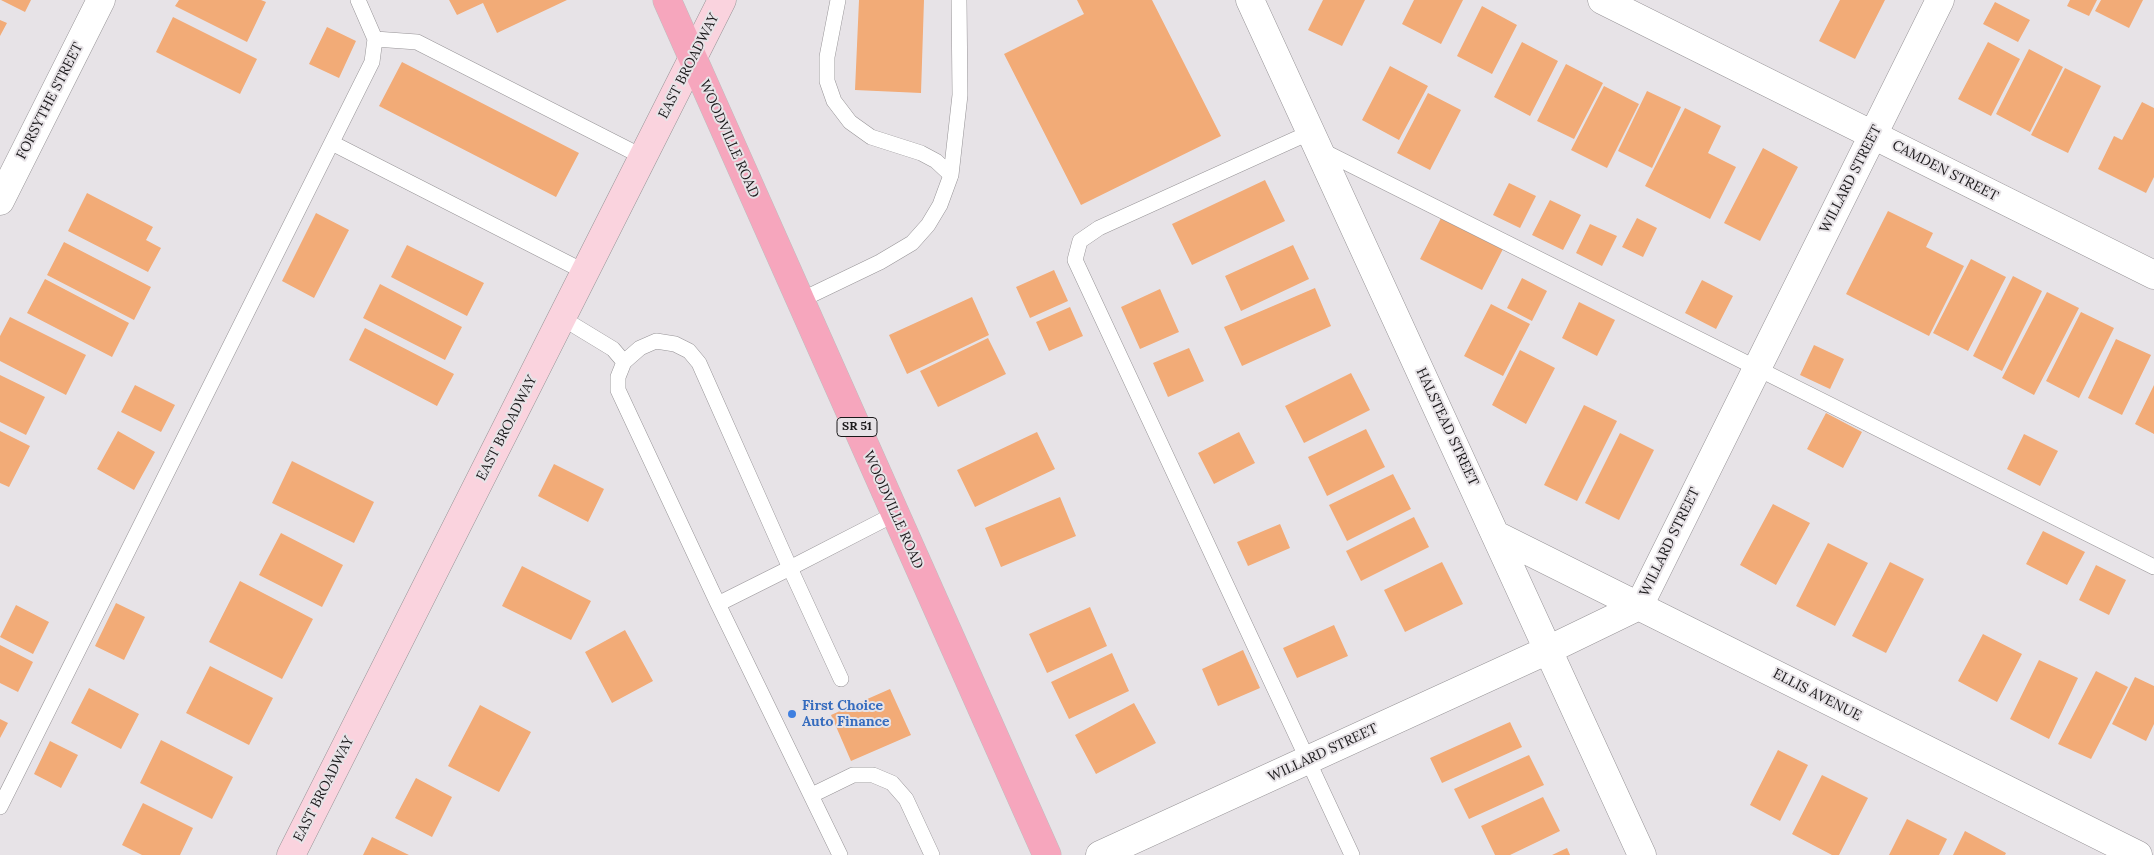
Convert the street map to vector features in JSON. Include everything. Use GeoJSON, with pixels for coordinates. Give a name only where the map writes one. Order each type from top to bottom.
{"type":"FeatureCollection","features":[{"type":"Feature","properties":{"kind":"main road","name":"WOODVILLE ROAD"},"geometry":{"type":"LineString","coordinates":[[667,0],[1047,855]]}},
{"type":"Feature","properties":{"kind":"street","name":"FORSYTHE STREET"},"geometry":{"type":"LineString","coordinates":[[0,201],[101,0]]}},
{"type":"Feature","properties":{"kind":"street","name":"EAST BROADWAY"},"geometry":{"type":"LineString","coordinates":[[291,855],[722,0]]}},
{"type":"Feature","properties":{"kind":"street","name":"HALSTEAD STREET"},"geometry":{"type":"LineString","coordinates":[[1250,0],[1642,855]]}},
{"type":"Feature","properties":{"kind":"street","name":"CAMDEN STREET"},"geometry":{"type":"LineString","coordinates":[[1602,0],[2154,275]]}},
{"type":"Feature","properties":{"kind":"street","name":"WILLARD STREET"},"geometry":{"type":"LineString","coordinates":[[1100,855],[1548,650],[1639,606],[1940,0]]}},
{"type":"Feature","properties":{"kind":"street","name":"ELLIS AVENUE"},"geometry":{"type":"LineString","coordinates":[[1496,535],[2138,855]]}},
{"type":"Feature","properties":{"kind":"lane"},"geometry":{"type":"LineString","coordinates":[[0,807],[372,62],[375,39],[358,0]]}},
{"type":"Feature","properties":{"kind":"lane"},"geometry":{"type":"LineString","coordinates":[[838,0],[827,57],[826,81],[834,101],[850,122],[871,136],[921,153],[936,161],[951,175]]}},
{"type":"Feature","properties":{"kind":"lane"},"geometry":{"type":"LineString","coordinates":[[801,300],[880,262],[912,243],[928,225],[940,205],[951,175],[960,95],[959,0]]}},
{"type":"Feature","properties":{"kind":"lane"},"geometry":{"type":"LineString","coordinates":[[375,39],[417,42],[643,157]]}},
{"type":"Feature","properties":{"kind":"lane"},"geometry":{"type":"LineString","coordinates":[[1352,855],[1075,260],[1080,241],[1099,228],[1315,141],[1756,368],[2154,567]]}},
{"type":"Feature","properties":{"kind":"lane"},"geometry":{"type":"LineString","coordinates":[[332,143],[585,272]]}},
{"type":"Feature","properties":{"kind":"lane"},"geometry":{"type":"LineString","coordinates":[[562,318],[613,349],[624,362]]}},
{"type":"Feature","properties":{"kind":"lane"},"geometry":{"type":"LineString","coordinates":[[840,678],[699,363],[689,351],[675,344],[656,341],[640,348],[624,362],[618,377],[618,390],[718,604],[840,855]]}},
{"type":"Feature","properties":{"kind":"lane"},"geometry":{"type":"LineString","coordinates":[[718,604],[895,514]]}},
{"type":"Feature","properties":{"kind":"lane"},"geometry":{"type":"LineString","coordinates":[[812,795],[854,776],[872,775],[892,783],[906,799],[932,855]]}},
{"type":"Feature","properties":{"kind":"building"},"geometry":{"type":"Polygon","coordinates":[[[1,0],[31,0],[25,12],[1,0]]]}},
{"type":"Feature","properties":{"kind":"building"},"geometry":{"type":"Polygon","coordinates":[[[179,0],[261,0],[266,2],[247,42],[175,6],[179,0]]]}},
{"type":"Feature","properties":{"kind":"building"},"geometry":{"type":"Polygon","coordinates":[[[449,0],[567,0],[497,33],[483,3],[457,15],[449,0]]]}},
{"type":"Feature","properties":{"kind":"building"},"geometry":{"type":"Polygon","coordinates":[[[859,0],[924,0],[921,93],[855,90],[859,0]]]}},
{"type":"Feature","properties":{"kind":"building"},"geometry":{"type":"Polygon","coordinates":[[[1077,0],[1152,0],[1221,136],[1081,205],[1004,54],[1084,14],[1077,0]]]}},
{"type":"Feature","properties":{"kind":"building"},"geometry":{"type":"Polygon","coordinates":[[[1323,0],[1365,0],[1342,46],[1308,30],[1323,0]]]}},
{"type":"Feature","properties":{"kind":"building"},"geometry":{"type":"Polygon","coordinates":[[[1414,0],[1463,0],[1441,44],[1402,24],[1414,0]]]}},
{"type":"Feature","properties":{"kind":"building"},"geometry":{"type":"Polygon","coordinates":[[[1840,0],[1885,0],[1855,59],[1819,41],[1840,0]]]}},
{"type":"Feature","properties":{"kind":"building"},"geometry":{"type":"Polygon","coordinates":[[[2070,0],[2097,0],[2089,16],[2067,6],[2070,0]]]}},
{"type":"Feature","properties":{"kind":"building"},"geometry":{"type":"Polygon","coordinates":[[[2101,0],[2143,0],[2129,28],[2095,11],[2101,0]]]}},
{"type":"Feature","properties":{"kind":"building"},"geometry":{"type":"Polygon","coordinates":[[[1995,2],[2030,20],[2018,42],[1983,24],[1995,2]]]}},
{"type":"Feature","properties":{"kind":"building"},"geometry":{"type":"Polygon","coordinates":[[[1482,6],[1517,25],[1492,74],[1457,56],[1482,6]]]}},
{"type":"Feature","properties":{"kind":"building"},"geometry":{"type":"Polygon","coordinates":[[[173,17],[257,59],[240,94],[156,52],[173,17]]]}},
{"type":"Feature","properties":{"kind":"building"},"geometry":{"type":"Polygon","coordinates":[[[0,20],[7,23],[0,36],[0,20]]]}},
{"type":"Feature","properties":{"kind":"building"},"geometry":{"type":"Polygon","coordinates":[[[327,27],[356,41],[339,78],[309,64],[327,27]]]}},
{"type":"Feature","properties":{"kind":"building"},"geometry":{"type":"Polygon","coordinates":[[[1522,42],[1558,61],[1530,116],[1494,97],[1522,42]]]}},
{"type":"Feature","properties":{"kind":"building"},"geometry":{"type":"Polygon","coordinates":[[[1988,42],[2020,59],[1991,116],[1958,99],[1988,42]]]}},
{"type":"Feature","properties":{"kind":"building"},"geometry":{"type":"Polygon","coordinates":[[[2029,49],[2063,67],[2030,132],[1996,114],[2029,49]]]}},
{"type":"Feature","properties":{"kind":"building"},"geometry":{"type":"Polygon","coordinates":[[[402,62],[579,153],[556,197],[379,106],[402,62]]]}},
{"type":"Feature","properties":{"kind":"building"},"geometry":{"type":"Polygon","coordinates":[[[1566,64],[1603,83],[1574,139],[1537,121],[1566,64]]]}},
{"type":"Feature","properties":{"kind":"building"},"geometry":{"type":"Polygon","coordinates":[[[1390,66],[1428,86],[1399,140],[1362,120],[1390,66]]]}},
{"type":"Feature","properties":{"kind":"building"},"geometry":{"type":"Polygon","coordinates":[[[2065,68],[2101,86],[2068,153],[2031,135],[2065,68]]]}},
{"type":"Feature","properties":{"kind":"building"},"geometry":{"type":"Polygon","coordinates":[[[1604,86],[1639,104],[1607,168],[1571,150],[1604,86]]]}},
{"type":"Feature","properties":{"kind":"building"},"geometry":{"type":"Polygon","coordinates":[[[1647,91],[1681,107],[1652,168],[1618,151],[1647,91]]]}},
{"type":"Feature","properties":{"kind":"building"},"geometry":{"type":"Polygon","coordinates":[[[1428,93],[1461,110],[1430,170],[1397,153],[1428,93]]]}},
{"type":"Feature","properties":{"kind":"building"},"geometry":{"type":"Polygon","coordinates":[[[2142,102],[2154,108],[2154,177],[2146,193],[2098,169],[2114,136],[2122,140],[2142,102]]]}},
{"type":"Feature","properties":{"kind":"building"},"geometry":{"type":"Polygon","coordinates":[[[1685,108],[1721,126],[1708,153],[1736,167],[1710,219],[1645,186],[1685,108]]]}},
{"type":"Feature","properties":{"kind":"building"},"geometry":{"type":"Polygon","coordinates":[[[1763,148],[1798,167],[1760,241],[1724,223],[1763,148]]]}},
{"type":"Feature","properties":{"kind":"building"},"geometry":{"type":"Polygon","coordinates":[[[1265,180],[1285,221],[1192,265],[1172,224],[1265,180]]]}},
{"type":"Feature","properties":{"kind":"building"},"geometry":{"type":"Polygon","coordinates":[[[1509,183],[1536,196],[1520,228],[1493,215],[1509,183]]]}},
{"type":"Feature","properties":{"kind":"building"},"geometry":{"type":"Polygon","coordinates":[[[87,193],[153,227],[146,240],[161,248],[148,272],[68,231],[87,193]]]}},
{"type":"Feature","properties":{"kind":"building"},"geometry":{"type":"Polygon","coordinates":[[[1550,200],[1581,215],[1563,250],[1532,235],[1550,200]]]}},
{"type":"Feature","properties":{"kind":"building"},"geometry":{"type":"Polygon","coordinates":[[[1888,211],[1933,233],[1926,247],[1964,266],[1929,336],[1846,294],[1888,211]]]}},
{"type":"Feature","properties":{"kind":"building"},"geometry":{"type":"Polygon","coordinates":[[[316,213],[349,230],[314,298],[282,281],[316,213]]]}},
{"type":"Feature","properties":{"kind":"building"},"geometry":{"type":"Polygon","coordinates":[[[1441,218],[1503,249],[1482,290],[1420,259],[1441,218]]]}},
{"type":"Feature","properties":{"kind":"building"},"geometry":{"type":"Polygon","coordinates":[[[1637,218],[1657,228],[1643,257],[1622,247],[1637,218]]]}},
{"type":"Feature","properties":{"kind":"building"},"geometry":{"type":"Polygon","coordinates":[[[1590,224],[1617,236],[1602,266],[1576,253],[1590,224]]]}},
{"type":"Feature","properties":{"kind":"building"},"geometry":{"type":"Polygon","coordinates":[[[64,242],[151,287],[134,320],[47,275],[64,242]]]}},
{"type":"Feature","properties":{"kind":"building"},"geometry":{"type":"Polygon","coordinates":[[[407,245],[484,283],[467,316],[391,277],[407,245]]]}},
{"type":"Feature","properties":{"kind":"building"},"geometry":{"type":"Polygon","coordinates":[[[1293,245],[1309,279],[1241,311],[1225,276],[1293,245]]]}},
{"type":"Feature","properties":{"kind":"building"},"geometry":{"type":"Polygon","coordinates":[[[1971,259],[2006,277],[1968,351],[1933,333],[1971,259]]]}},
{"type":"Feature","properties":{"kind":"building"},"geometry":{"type":"Polygon","coordinates":[[[1054,270],[1068,301],[1030,318],[1016,287],[1054,270]]]}},
{"type":"Feature","properties":{"kind":"building"},"geometry":{"type":"Polygon","coordinates":[[[2013,276],[2042,291],[2002,371],[1973,356],[2013,276]]]}},
{"type":"Feature","properties":{"kind":"building"},"geometry":{"type":"Polygon","coordinates":[[[1522,278],[1547,291],[1532,321],[1507,308],[1522,278]]]}},
{"type":"Feature","properties":{"kind":"building"},"geometry":{"type":"Polygon","coordinates":[[[45,279],[129,323],[112,357],[27,313],[45,279]]]}},
{"type":"Feature","properties":{"kind":"building"},"geometry":{"type":"Polygon","coordinates":[[[1702,280],[1733,296],[1716,329],[1685,313],[1702,280]]]}},
{"type":"Feature","properties":{"kind":"building"},"geometry":{"type":"Polygon","coordinates":[[[380,284],[462,327],[445,360],[363,318],[380,284]]]}},
{"type":"Feature","properties":{"kind":"building"},"geometry":{"type":"Polygon","coordinates":[[[1315,288],[1331,326],[1242,366],[1224,327],[1315,288]]]}},
{"type":"Feature","properties":{"kind":"building"},"geometry":{"type":"Polygon","coordinates":[[[1160,289],[1179,332],[1140,349],[1121,307],[1160,289]]]}},
{"type":"Feature","properties":{"kind":"building"},"geometry":{"type":"Polygon","coordinates":[[[2047,292],[2079,308],[2034,395],[2002,378],[2047,292]]]}},
{"type":"Feature","properties":{"kind":"building"},"geometry":{"type":"Polygon","coordinates":[[[972,297],[989,335],[907,374],[889,335],[972,297]]]}},
{"type":"Feature","properties":{"kind":"building"},"geometry":{"type":"Polygon","coordinates":[[[1579,302],[1615,320],[1597,356],[1562,338],[1579,302]]]}},
{"type":"Feature","properties":{"kind":"building"},"geometry":{"type":"Polygon","coordinates":[[[1491,304],[1530,324],[1503,376],[1464,356],[1491,304]]]}},
{"type":"Feature","properties":{"kind":"building"},"geometry":{"type":"Polygon","coordinates":[[[1070,307],[1083,336],[1049,351],[1036,322],[1070,307]]]}},
{"type":"Feature","properties":{"kind":"building"},"geometry":{"type":"Polygon","coordinates":[[[2081,312],[2114,328],[2079,398],[2046,381],[2081,312]]]}},
{"type":"Feature","properties":{"kind":"building"},"geometry":{"type":"Polygon","coordinates":[[[10,317],[86,355],[66,395],[0,361],[0,336],[10,317]]]}},
{"type":"Feature","properties":{"kind":"building"},"geometry":{"type":"Polygon","coordinates":[[[365,328],[454,374],[437,406],[349,360],[365,328]]]}},
{"type":"Feature","properties":{"kind":"building"},"geometry":{"type":"Polygon","coordinates":[[[988,338],[1006,374],[938,407],[920,371],[988,338]]]}},
{"type":"Feature","properties":{"kind":"building"},"geometry":{"type":"Polygon","coordinates":[[[2116,339],[2151,355],[2122,415],[2088,398],[2116,339]]]}},
{"type":"Feature","properties":{"kind":"building"},"geometry":{"type":"Polygon","coordinates":[[[1814,345],[1844,359],[1830,389],[1800,375],[1814,345]]]}},
{"type":"Feature","properties":{"kind":"building"},"geometry":{"type":"Polygon","coordinates":[[[1189,348],[1204,381],[1168,397],[1153,363],[1189,348]]]}},
{"type":"Feature","properties":{"kind":"building"},"geometry":{"type":"Polygon","coordinates":[[[1520,350],[1555,368],[1526,424],[1492,405],[1520,350]]]}},
{"type":"Feature","properties":{"kind":"building"},"geometry":{"type":"Polygon","coordinates":[[[1351,373],[1370,410],[1304,443],[1285,406],[1351,373]]]}},
{"type":"Feature","properties":{"kind":"building"},"geometry":{"type":"Polygon","coordinates":[[[0,375],[45,397],[26,435],[0,422],[0,375]]]}},
{"type":"Feature","properties":{"kind":"building"},"geometry":{"type":"Polygon","coordinates":[[[135,385],[175,405],[161,432],[121,412],[135,385]]]}},
{"type":"Feature","properties":{"kind":"building"},"geometry":{"type":"Polygon","coordinates":[[[2154,385],[2154,434],[2135,424],[2154,385]]]}},
{"type":"Feature","properties":{"kind":"building"},"geometry":{"type":"Polygon","coordinates":[[[1584,405],[1617,421],[1577,501],[1544,485],[1584,405]]]}},
{"type":"Feature","properties":{"kind":"building"},"geometry":{"type":"Polygon","coordinates":[[[1826,413],[1862,432],[1843,468],[1807,449],[1826,413]]]}},
{"type":"Feature","properties":{"kind":"building"},"geometry":{"type":"Polygon","coordinates":[[[1366,429],[1385,467],[1327,496],[1308,457],[1366,429]]]}},
{"type":"Feature","properties":{"kind":"building"},"geometry":{"type":"Polygon","coordinates":[[[0,431],[30,446],[9,487],[0,483],[0,431]]]}},
{"type":"Feature","properties":{"kind":"building"},"geometry":{"type":"Polygon","coordinates":[[[118,431],[155,452],[134,490],[97,469],[118,431]]]}},
{"type":"Feature","properties":{"kind":"building"},"geometry":{"type":"Polygon","coordinates":[[[1037,432],[1055,469],[975,507],[957,470],[1037,432]]]}},
{"type":"Feature","properties":{"kind":"building"},"geometry":{"type":"Polygon","coordinates":[[[1239,432],[1255,463],[1214,484],[1198,453],[1239,432]]]}},
{"type":"Feature","properties":{"kind":"building"},"geometry":{"type":"Polygon","coordinates":[[[1620,433],[1654,450],[1619,520],[1585,503],[1620,433]]]}},
{"type":"Feature","properties":{"kind":"building"},"geometry":{"type":"Polygon","coordinates":[[[2024,434],[2058,451],[2040,486],[2007,469],[2024,434]]]}},
{"type":"Feature","properties":{"kind":"building"},"geometry":{"type":"Polygon","coordinates":[[[292,461],[374,502],[354,543],[272,503],[292,461]]]}},
{"type":"Feature","properties":{"kind":"building"},"geometry":{"type":"Polygon","coordinates":[[[554,464],[604,489],[588,522],[538,496],[554,464]]]}},
{"type":"Feature","properties":{"kind":"building"},"geometry":{"type":"Polygon","coordinates":[[[1393,474],[1411,509],[1347,541],[1329,505],[1393,474]]]}},
{"type":"Feature","properties":{"kind":"building"},"geometry":{"type":"Polygon","coordinates":[[[1060,497],[1076,536],[1001,567],[985,528],[1060,497]]]}},
{"type":"Feature","properties":{"kind":"building"},"geometry":{"type":"Polygon","coordinates":[[[1773,504],[1810,523],[1776,585],[1740,565],[1773,504]]]}},
{"type":"Feature","properties":{"kind":"building"},"geometry":{"type":"Polygon","coordinates":[[[1414,517],[1429,547],[1361,581],[1346,551],[1414,517]]]}},
{"type":"Feature","properties":{"kind":"building"},"geometry":{"type":"Polygon","coordinates":[[[1280,524],[1290,548],[1248,566],[1237,542],[1280,524]]]}},
{"type":"Feature","properties":{"kind":"building"},"geometry":{"type":"Polygon","coordinates":[[[2043,531],[2085,552],[2067,585],[2026,564],[2043,531]]]}},
{"type":"Feature","properties":{"kind":"building"},"geometry":{"type":"Polygon","coordinates":[[[281,533],[343,565],[322,607],[259,575],[281,533]]]}},
{"type":"Feature","properties":{"kind":"building"},"geometry":{"type":"Polygon","coordinates":[[[1828,543],[1868,563],[1835,626],[1796,606],[1828,543]]]}},
{"type":"Feature","properties":{"kind":"building"},"geometry":{"type":"Polygon","coordinates":[[[1442,562],[1463,604],[1405,632],[1384,590],[1442,562]]]}},
{"type":"Feature","properties":{"kind":"building"},"geometry":{"type":"Polygon","coordinates":[[[1890,562],[1924,579],[1886,653],[1852,636],[1890,562]]]}},
{"type":"Feature","properties":{"kind":"building"},"geometry":{"type":"Polygon","coordinates":[[[2096,565],[2126,580],[2109,615],[2079,600],[2096,565]]]}},
{"type":"Feature","properties":{"kind":"building"},"geometry":{"type":"Polygon","coordinates":[[[522,566],[591,601],[571,640],[502,606],[522,566]]]}},
{"type":"Feature","properties":{"kind":"building"},"geometry":{"type":"Polygon","coordinates":[[[240,581],[313,619],[282,679],[209,642],[240,581]]]}},
{"type":"Feature","properties":{"kind":"building"},"geometry":{"type":"Polygon","coordinates":[[[116,603],[145,617],[124,660],[95,646],[116,603]]]}},
{"type":"Feature","properties":{"kind":"building"},"geometry":{"type":"Polygon","coordinates":[[[16,605],[49,622],[33,654],[0,637],[16,605]]]}},
{"type":"Feature","properties":{"kind":"building"},"geometry":{"type":"Polygon","coordinates":[[[1090,607],[1107,646],[1047,673],[1029,634],[1090,607]]]}},
{"type":"Feature","properties":{"kind":"building"},"geometry":{"type":"Polygon","coordinates":[[[1334,625],[1348,656],[1297,678],[1283,648],[1334,625]]]}},
{"type":"Feature","properties":{"kind":"building"},"geometry":{"type":"Polygon","coordinates":[[[625,630],[653,681],[612,703],[585,652],[625,630]]]}},
{"type":"Feature","properties":{"kind":"building"},"geometry":{"type":"Polygon","coordinates":[[[1983,634],[2022,654],[1997,702],[1958,681],[1983,634]]]}},
{"type":"Feature","properties":{"kind":"building"},"geometry":{"type":"Polygon","coordinates":[[[0,645],[33,662],[18,692],[0,683],[0,645]]]}},
{"type":"Feature","properties":{"kind":"building"},"geometry":{"type":"Polygon","coordinates":[[[1243,650],[1260,688],[1218,706],[1202,669],[1243,650]]]}},
{"type":"Feature","properties":{"kind":"building"},"geometry":{"type":"Polygon","coordinates":[[[1112,653],[1129,691],[1069,719],[1051,682],[1112,653]]]}},
{"type":"Feature","properties":{"kind":"building"},"geometry":{"type":"Polygon","coordinates":[[[2039,660],[2078,678],[2049,739],[2010,719],[2039,660]]]}},
{"type":"Feature","properties":{"kind":"building"},"geometry":{"type":"Polygon","coordinates":[[[210,666],[273,698],[249,745],[186,713],[210,666]]]}},
{"type":"Feature","properties":{"kind":"building"},"geometry":{"type":"Polygon","coordinates":[[[2096,671],[2128,687],[2091,759],[2058,744],[2096,671]]]}},
{"type":"Feature","properties":{"kind":"building"},"geometry":{"type":"Polygon","coordinates":[[[2135,677],[2154,686],[2154,724],[2146,741],[2112,724],[2135,677]]]}},
{"type":"Feature","properties":{"kind":"building"},"geometry":{"type":"Polygon","coordinates":[[[89,688],[139,714],[121,749],[71,723],[89,688]]]}},
{"type":"Feature","properties":{"kind":"building"},"geometry":{"type":"Polygon","coordinates":[[[890,689],[911,735],[851,761],[831,715],[890,689]]]}},
{"type":"Feature","properties":{"kind":"building"},"geometry":{"type":"Polygon","coordinates":[[[1134,703],[1156,743],[1096,774],[1075,735],[1134,703]]]}},
{"type":"Feature","properties":{"kind":"building"},"geometry":{"type":"Polygon","coordinates":[[[480,705],[531,732],[499,792],[448,766],[480,705]]]}},
{"type":"Feature","properties":{"kind":"building"},"geometry":{"type":"Polygon","coordinates":[[[0,719],[8,723],[0,738],[0,719]]]}},
{"type":"Feature","properties":{"kind":"building"},"geometry":{"type":"Polygon","coordinates":[[[1510,722],[1522,747],[1442,783],[1430,758],[1510,722]]]}},
{"type":"Feature","properties":{"kind":"building"},"geometry":{"type":"Polygon","coordinates":[[[161,740],[233,777],[212,819],[140,783],[161,740]]]}},
{"type":"Feature","properties":{"kind":"building"},"geometry":{"type":"Polygon","coordinates":[[[50,741],[78,755],[61,788],[34,774],[50,741]]]}},
{"type":"Feature","properties":{"kind":"building"},"geometry":{"type":"Polygon","coordinates":[[[1778,750],[1808,765],[1780,821],[1750,805],[1778,750]]]}},
{"type":"Feature","properties":{"kind":"building"},"geometry":{"type":"Polygon","coordinates":[[[1529,755],[1544,785],[1469,819],[1454,789],[1529,755]]]}},
{"type":"Feature","properties":{"kind":"building"},"geometry":{"type":"Polygon","coordinates":[[[1822,775],[1868,798],[1839,855],[1832,855],[1792,834],[1822,775]]]}},
{"type":"Feature","properties":{"kind":"building"},"geometry":{"type":"Polygon","coordinates":[[[416,778],[452,797],[432,837],[395,818],[416,778]]]}},
{"type":"Feature","properties":{"kind":"building"},"geometry":{"type":"Polygon","coordinates":[[[1543,797],[1560,831],[1510,855],[1495,855],[1481,826],[1543,797]]]}},
{"type":"Feature","properties":{"kind":"building"},"geometry":{"type":"Polygon","coordinates":[[[143,803],[193,828],[180,855],[142,855],[122,845],[143,803]]]}},
{"type":"Feature","properties":{"kind":"building"},"geometry":{"type":"Polygon","coordinates":[[[1907,819],[1947,839],[1939,855],[1889,855],[1907,819]]]}},
{"type":"Feature","properties":{"kind":"building"},"geometry":{"type":"Polygon","coordinates":[[[1965,831],[2006,853],[2005,855],[1953,855],[1965,831]]]}},
{"type":"Feature","properties":{"kind":"building"},"geometry":{"type":"Polygon","coordinates":[[[372,837],[409,855],[363,855],[372,837]]]}},
{"type":"Feature","properties":{"kind":"building"},"geometry":{"type":"Polygon","coordinates":[[[1567,848],[1570,855],[1552,855],[1567,848]]]}},
{"type":"Feature","properties":{"kind":"place","name":"First Choice Auto Finance"},"geometry":{"type":"Point","coordinates":[792,714]}}]}
